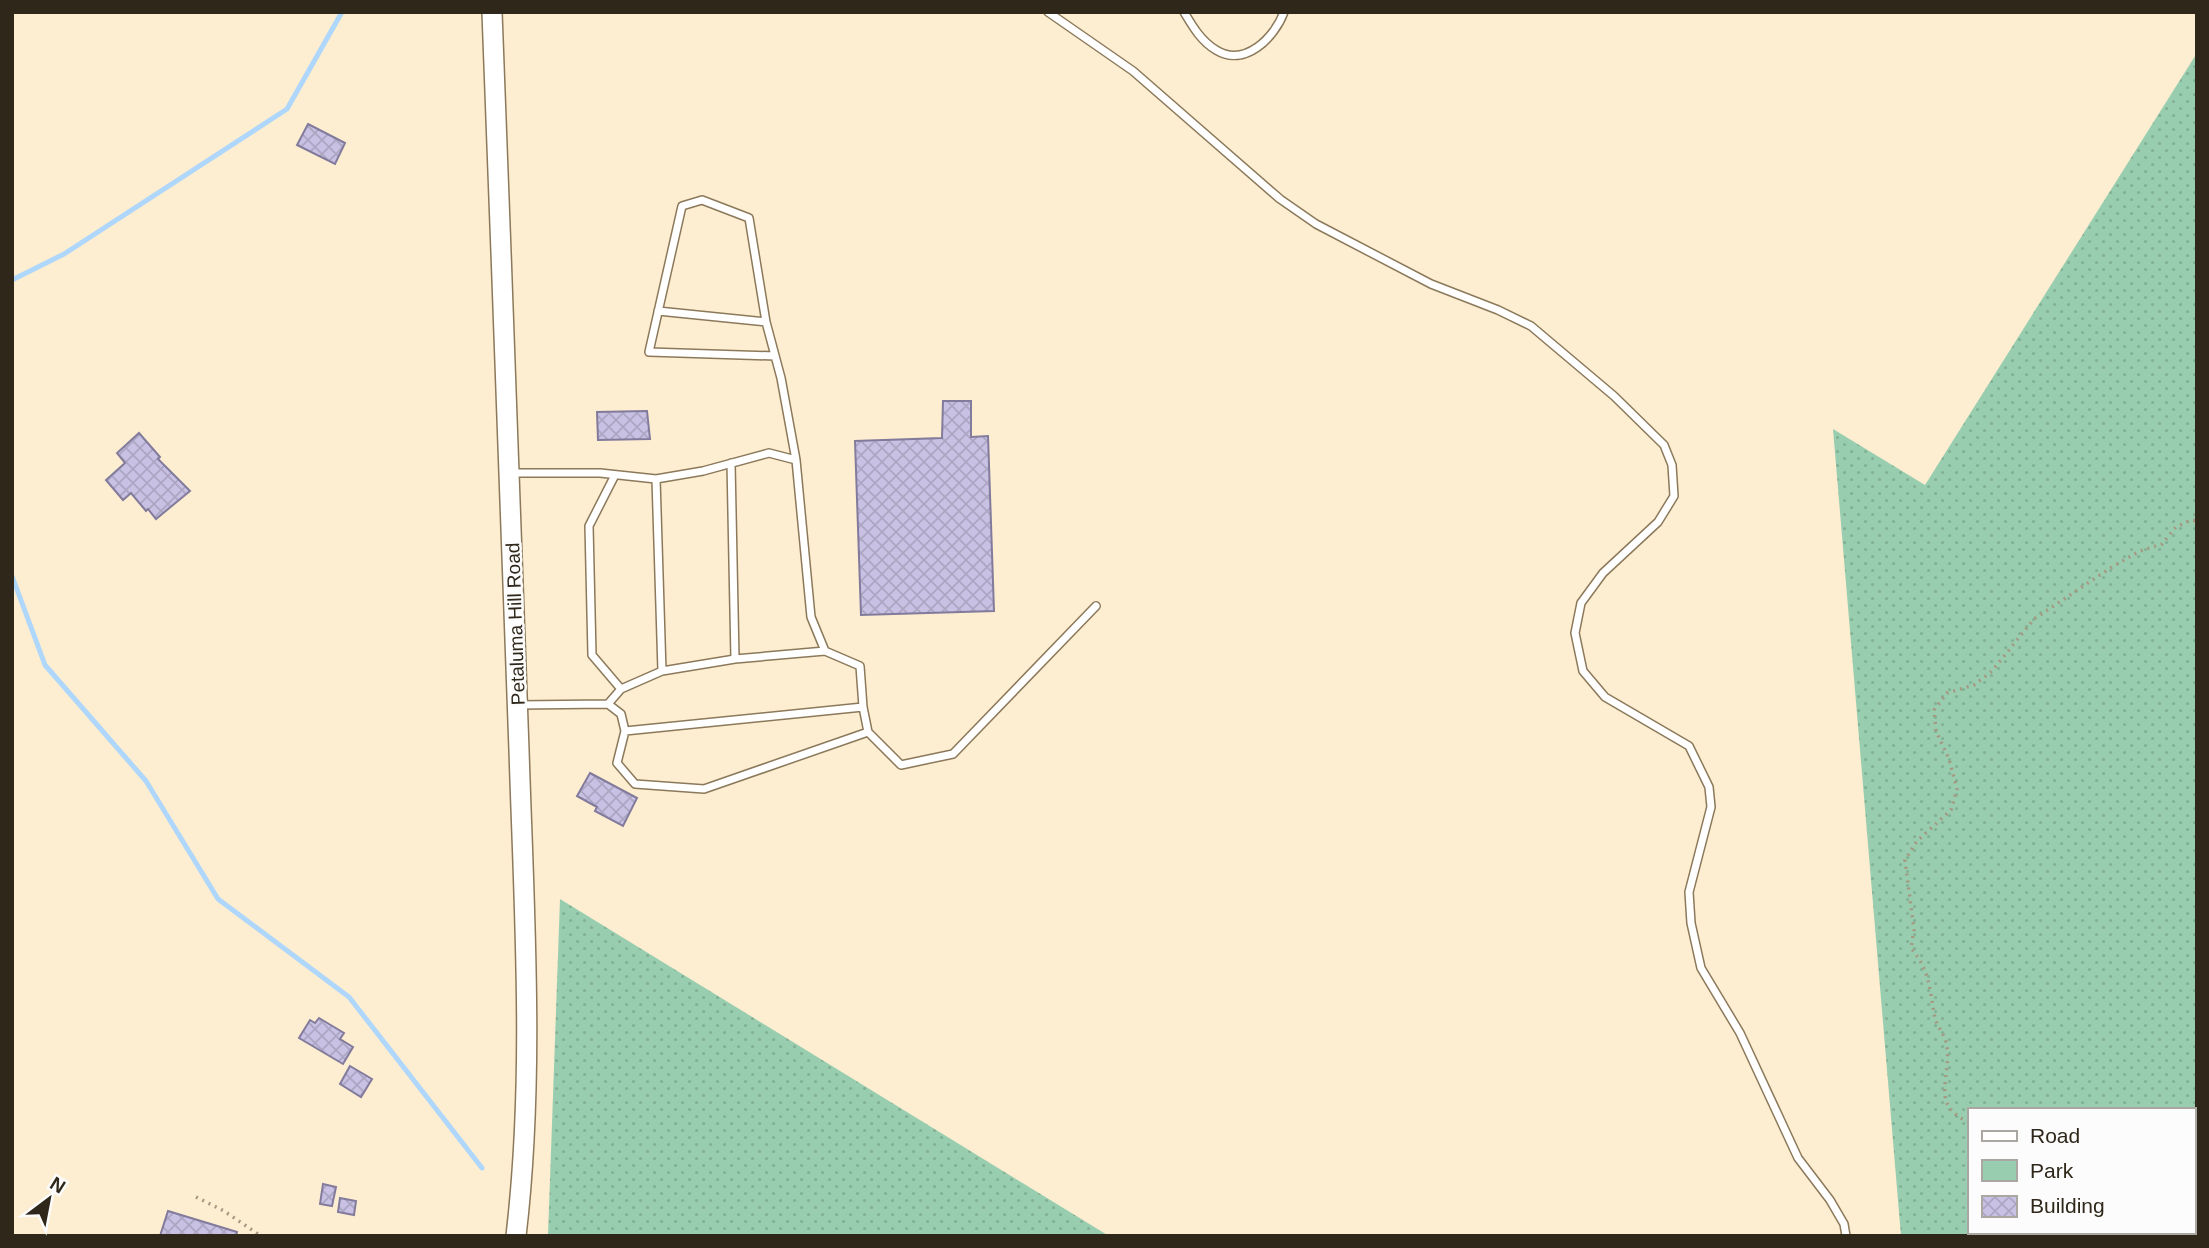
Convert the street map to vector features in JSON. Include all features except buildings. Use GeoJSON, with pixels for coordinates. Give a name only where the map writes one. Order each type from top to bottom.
{"type":"FeatureCollection","features":[{"type":"Feature","properties":{"kind":"main road","name":"Petaluma Hill Road"},"geometry":{"type":"LineString","coordinates":[[492,12],[510,474],[526,1019],[525,1135],[516,1236]]}},
{"type":"Feature","properties":{"kind":"lane"},"geometry":{"type":"LineString","coordinates":[[1048,12],[1133,71],[1280,199],[1316,224],[1432,284],[1531,326],[1614,396],[1664,444],[1672,465],[1674,496],[1658,522],[1603,573],[1581,603],[1575,633],[1583,671],[1605,697],[1689,746],[1709,787],[1711,807],[1689,892],[1691,923],[1701,968],[1740,1033],[1798,1158],[1830,1200],[1844,1224],[1846,1236]]}},
{"type":"Feature","properties":{"kind":"lane"},"geometry":{"type":"LineString","coordinates":[[1184,12],[1196,34],[1218,52],[1238,55],[1256,50],[1279,27],[1284,12]]}},
{"type":"Feature","properties":{"kind":"lane"},"geometry":{"type":"LineString","coordinates":[[775,356],[649,352],[682,206],[702,200],[749,218],[766,322],[775,356],[796,460],[811,617],[825,651]]}},
{"type":"Feature","properties":{"kind":"lane"},"geometry":{"type":"LineString","coordinates":[[658,311],[766,322]]}},
{"type":"Feature","properties":{"kind":"lane"},"geometry":{"type":"LineString","coordinates":[[510,474],[615,475],[656,480],[769,453],[796,460]]}},
{"type":"Feature","properties":{"kind":"lane"},"geometry":{"type":"LineString","coordinates":[[731,463],[736,659]]}},
{"type":"Feature","properties":{"kind":"lane"},"geometry":{"type":"LineString","coordinates":[[615,475],[589,526],[592,655],[621,689]]}},
{"type":"Feature","properties":{"kind":"lane"},"geometry":{"type":"LineString","coordinates":[[656,480],[662,671]]}},
{"type":"Feature","properties":{"kind":"lane"},"geometry":{"type":"LineString","coordinates":[[608,704],[621,689],[662,671],[736,659],[825,651],[859,666],[868,732],[901,765],[953,754],[1096,607]]}},
{"type":"Feature","properties":{"kind":"lane"},"geometry":{"type":"LineString","coordinates":[[517,705],[608,704],[621,714],[625,731],[617,762],[635,783],[704,789],[868,732]]}},
{"type":"Feature","properties":{"kind":"lane"},"geometry":{"type":"LineString","coordinates":[[625,731],[863,707]]}},
{"type":"Feature","properties":{"kind":"path"},"geometry":{"type":"LineString","coordinates":[[1968,1121],[1952,1113],[1943,1095],[1946,1043],[1936,1020],[1930,978],[1911,948],[1914,930],[1905,860],[1917,841],[1951,810],[1957,789],[1949,759],[1936,731],[1934,710],[1947,693],[1974,685],[1992,671],[2034,618],[2112,566],[2140,551],[2162,544],[2176,527],[2191,520],[2197,521]]}},
{"type":"Feature","properties":{"kind":"path"},"geometry":{"type":"LineString","coordinates":[[196,1197],[224,1211],[261,1236]]}},
{"type":"Feature","properties":{"kind":"green space"},"geometry":{"type":"Polygon","coordinates":[[[2197,53],[2197,1236],[1901,1236],[1833,429],[1925,485],[2197,53]]]}},
{"type":"Feature","properties":{"kind":"green space"},"geometry":{"type":"Polygon","coordinates":[[[560,899],[1109,1236],[548,1236],[560,899]]]}},
{"type":"Feature","properties":{"kind":"waterway"},"geometry":{"type":"LineString","coordinates":[[12,280],[64,254],[287,109],[342,12]]}},
{"type":"Feature","properties":{"kind":"waterway"},"geometry":{"type":"LineString","coordinates":[[12,576],[45,665],[146,781],[218,899],[349,997],[482,1168]]}}]}
